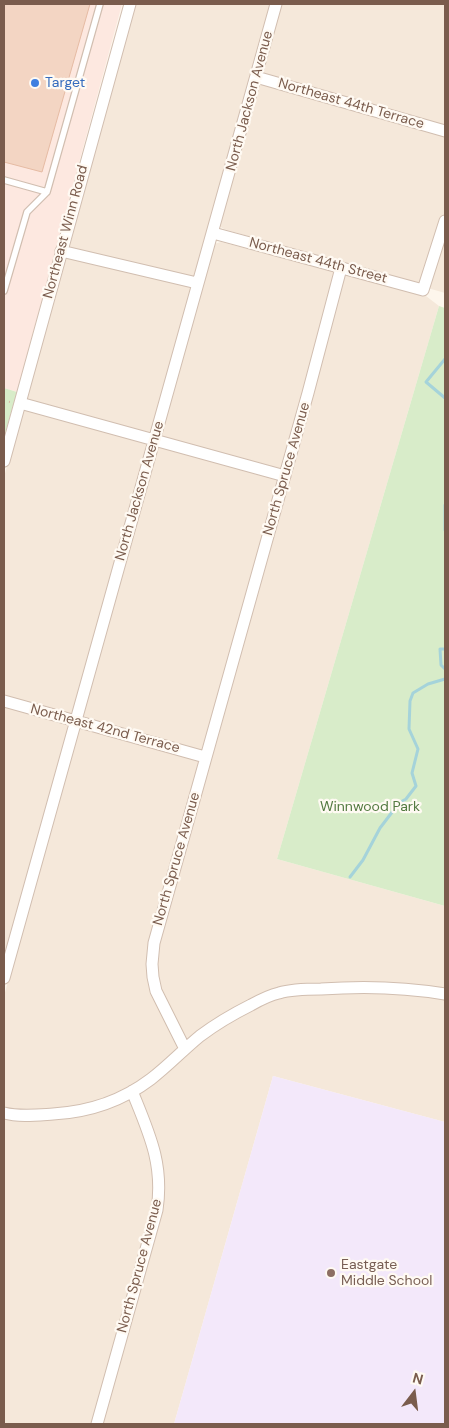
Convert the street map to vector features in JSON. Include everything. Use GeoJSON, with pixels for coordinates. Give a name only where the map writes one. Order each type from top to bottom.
{"type":"FeatureCollection","features":[{"type":"Feature","properties":{"kind":"street","name":"Northeast Winn Road"},"geometry":{"type":"LineString","coordinates":[[4,461],[130,4]]}},
{"type":"Feature","properties":{"kind":"street","name":"North Jackson Avenue"},"geometry":{"type":"LineString","coordinates":[[4,978],[155,440],[197,283],[214,233],[276,4]]}},
{"type":"Feature","properties":{"kind":"street","name":"Northeast 44th Terrace"},"geometry":{"type":"LineString","coordinates":[[256,77],[445,131]]}},
{"type":"Feature","properties":{"kind":"street","name":"Northeast 44th Street"},"geometry":{"type":"LineString","coordinates":[[214,233],[423,290],[445,221]]}},
{"type":"Feature","properties":{"kind":"street"},"geometry":{"type":"LineString","coordinates":[[61,251],[197,283]]}},
{"type":"Feature","properties":{"kind":"street","name":"North Spruce Avenue"},"geometry":{"type":"LineString","coordinates":[[185,1049],[156,991],[152,964],[153,950],[341,268]]}},
{"type":"Feature","properties":{"kind":"street"},"geometry":{"type":"LineString","coordinates":[[20,403],[285,476]]}},
{"type":"Feature","properties":{"kind":"street","name":"Northeast 42nd Terrace"},"geometry":{"type":"LineString","coordinates":[[4,701],[205,757]]}},
{"type":"Feature","properties":{"kind":"street"},"geometry":{"type":"LineString","coordinates":[[4,1113],[38,1115],[68,1113],[87,1110],[107,1103],[132,1091],[156,1075],[201,1036],[234,1013],[279,992],[349,987],[423,990],[445,994]]}},
{"type":"Feature","properties":{"kind":"street","name":"North Spruce Avenue"},"geometry":{"type":"LineString","coordinates":[[97,1424],[159,1197],[157,1158],[132,1091]]}},
{"type":"Feature","properties":{"kind":"lane"},"geometry":{"type":"LineString","coordinates":[[4,291],[26,212],[47,192],[100,4]]}},
{"type":"Feature","properties":{"kind":"lane"},"geometry":{"type":"LineString","coordinates":[[4,180],[47,192]]}},
{"type":"Feature","properties":{"kind":"shaded area"},"geometry":{"type":"Polygon","coordinates":[[[4,4],[122,4],[17,392],[4,388],[4,4]]]}},
{"type":"Feature","properties":{"kind":"shaded area"},"geometry":{"type":"Polygon","coordinates":[[[136,4],[271,4],[4,958],[4,477],[136,4]]]}},
{"type":"Feature","properties":{"kind":"shaded area"},"geometry":{"type":"Polygon","coordinates":[[[281,4],[445,4],[445,293],[219,226],[281,4]]]}},
{"type":"Feature","properties":{"kind":"shaded area"},"geometry":{"type":"Polygon","coordinates":[[[221,242],[426,296],[439,306],[277,859],[445,906],[445,1122],[273,1076],[174,1424],[4,1424],[4,996],[212,248],[214,244],[221,242]]]}},
{"type":"Feature","properties":{"kind":"shaded area","name":"Eastgate Middle School"},"geometry":{"type":"Polygon","coordinates":[[[273,1076],[445,1122],[445,1424],[174,1424],[273,1076]]]}},
{"type":"Feature","properties":{"kind":"green space","name":"Winnwood Park"},"geometry":{"type":"Polygon","coordinates":[[[439,306],[445,308],[445,906],[277,859],[439,306]]]}},
{"type":"Feature","properties":{"kind":"green space"},"geometry":{"type":"Polygon","coordinates":[[[4,388],[17,392],[4,437],[4,388]]]}},
{"type":"Feature","properties":{"kind":"building","name":"Target"},"geometry":{"type":"Polygon","coordinates":[[[4,4],[90,4],[42,172],[4,162],[4,4]]]}},
{"type":"Feature","properties":{"kind":"waterway"},"geometry":{"type":"LineString","coordinates":[[445,359],[426,382],[445,398]]}},
{"type":"Feature","properties":{"kind":"waterway"},"geometry":{"type":"LineString","coordinates":[[445,505],[445,530]]}},
{"type":"Feature","properties":{"kind":"waterway"},"geometry":{"type":"LineString","coordinates":[[445,649],[440,649],[441,665],[445,669]]}},
{"type":"Feature","properties":{"kind":"waterway"},"geometry":{"type":"LineString","coordinates":[[350,877],[363,860],[380,828],[397,804],[406,799],[416,786],[412,773],[418,749],[409,729],[410,701],[413,693],[428,684],[445,679]]}},
{"type":"Feature","properties":{"kind":"place","name":"Target"},"geometry":{"type":"Point","coordinates":[35,83]}},
{"type":"Feature","properties":{"kind":"place","name":"Eastgate Middle School"},"geometry":{"type":"Point","coordinates":[331,1273]}}]}
